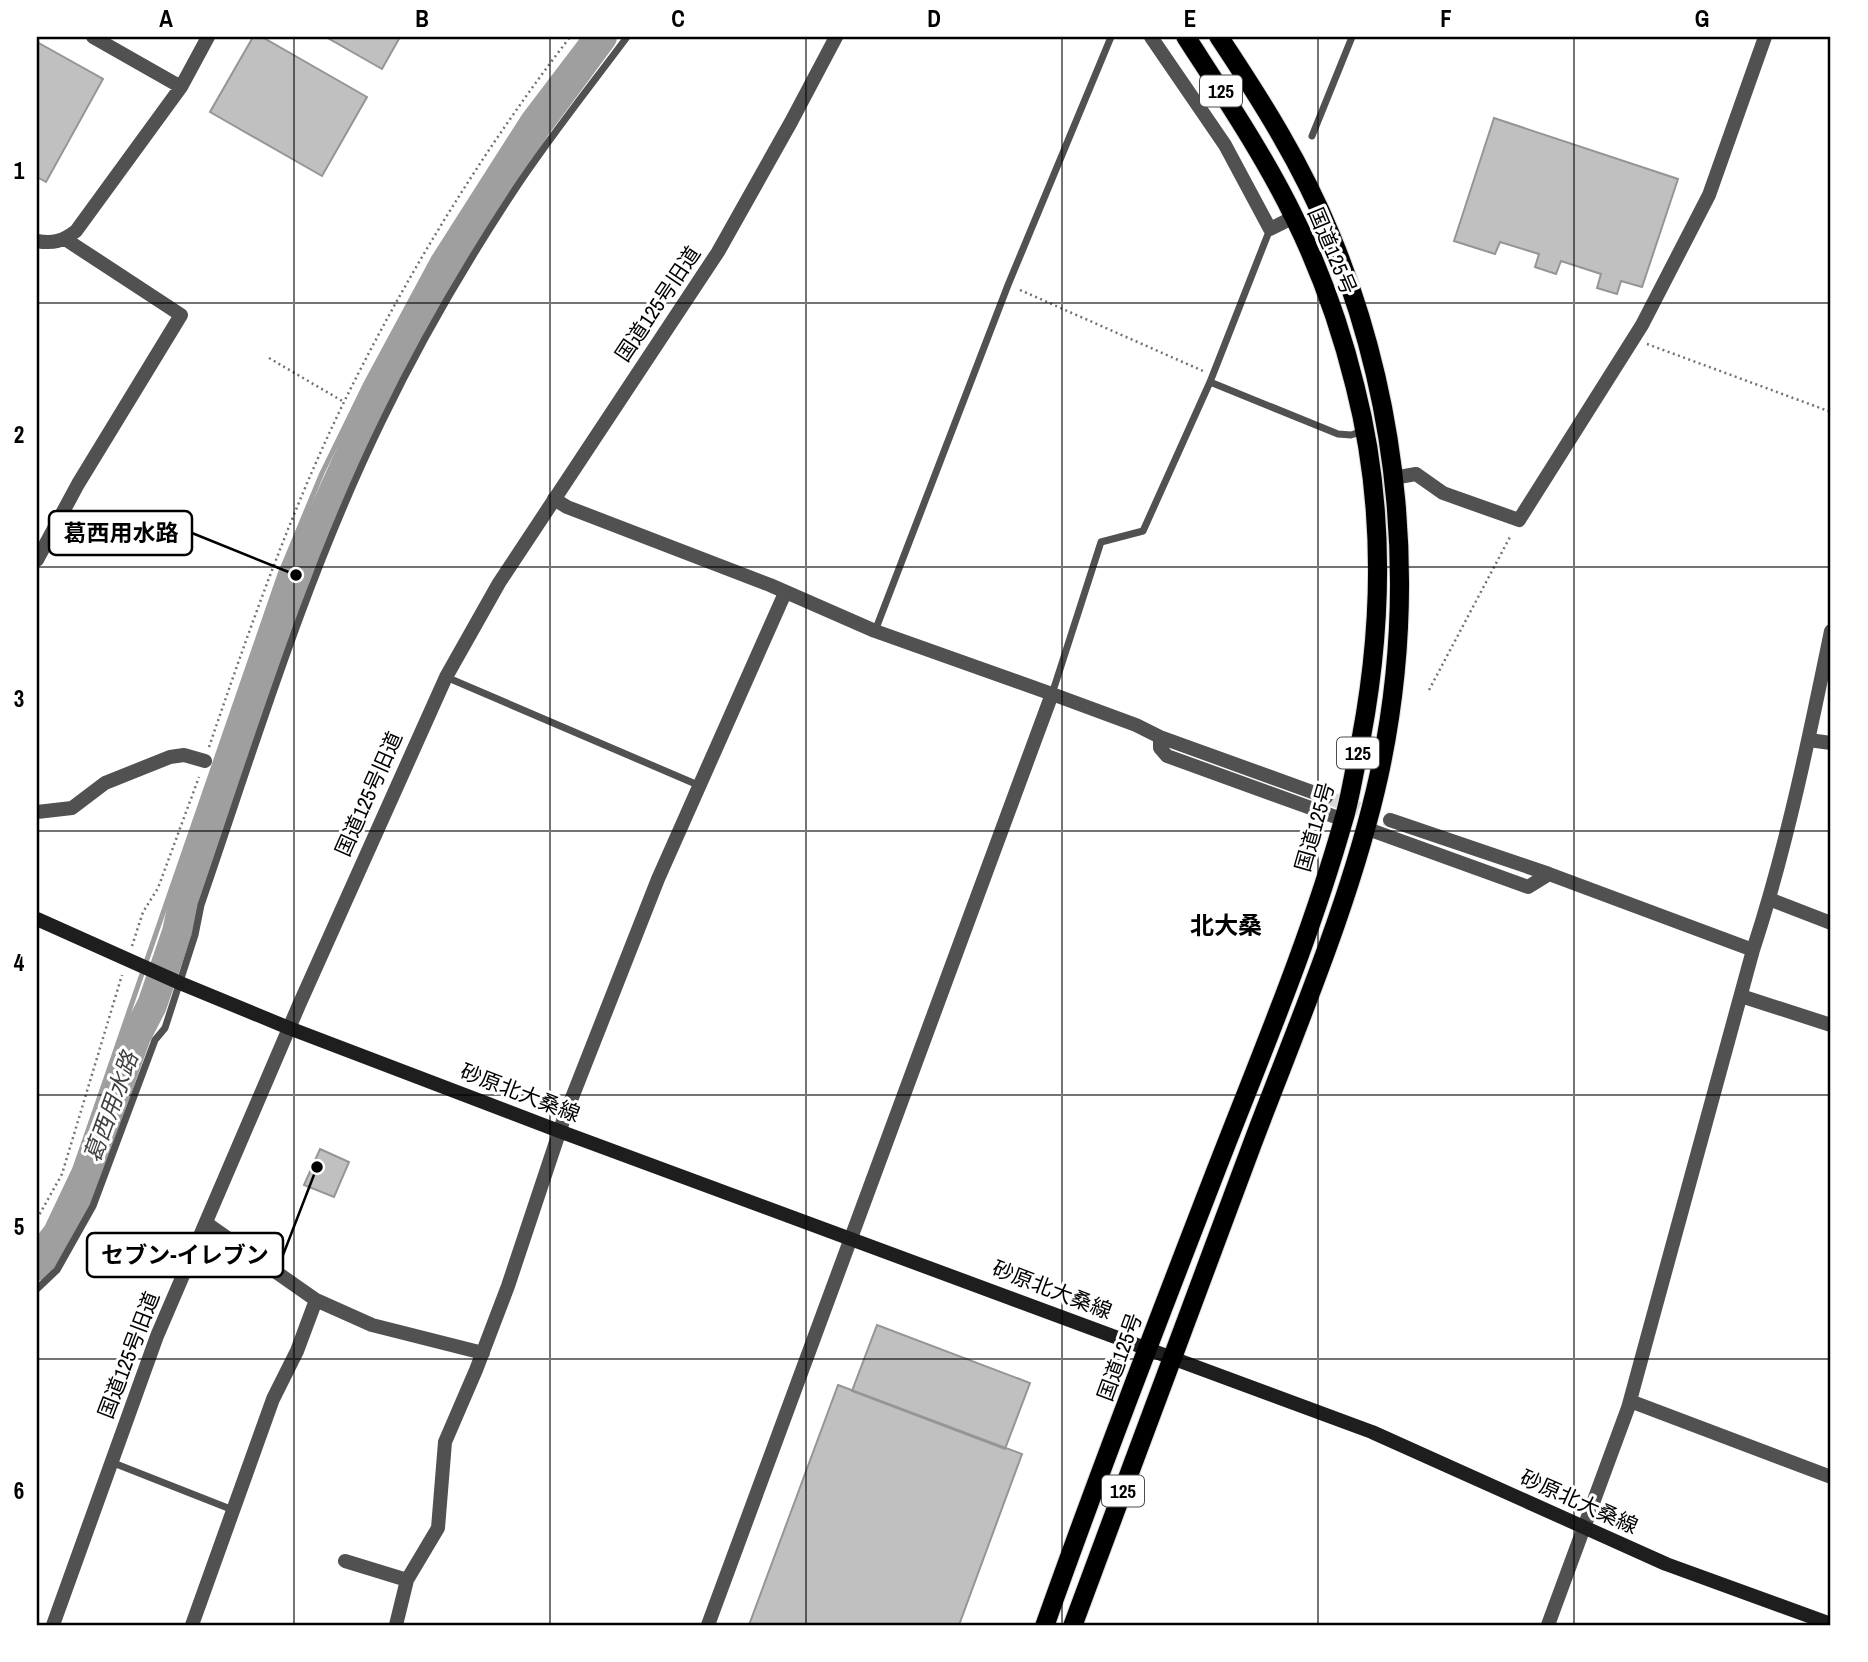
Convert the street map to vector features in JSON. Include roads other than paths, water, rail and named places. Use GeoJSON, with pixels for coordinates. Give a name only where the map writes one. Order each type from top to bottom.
{"type":"FeatureCollection","features":[{"type":"Feature","properties":{"kind":"highway","name":"国道125号"},"geometry":{"type":"LineString","coordinates":[[1045,1625],[1148,1348],[1299,957],[1344,820],[1368,710],[1377,635],[1375,500],[1356,389],[1330,302],[1294,217],[1237,115],[1186,37]]}},
{"type":"Feature","properties":{"kind":"highway","name":"国道125号"},"geometry":{"type":"LineString","coordinates":[[1073,1625],[1335,922],[1379,775],[1399,637],[1401,567],[1397,502],[1382,406],[1368,346],[1331,235],[1299,168],[1219,37]]}},
{"type":"Feature","properties":{"kind":"main road"},"geometry":{"type":"LineString","coordinates":[[37,919],[176,981]]}},
{"type":"Feature","properties":{"kind":"main road","name":"砂原北大桑線"},"geometry":{"type":"LineString","coordinates":[[176,981],[289,1028],[559,1130],[1372,1432],[1708,1581],[1831,1624]]}},
{"type":"Feature","properties":{"kind":"street"},"geometry":{"type":"LineString","coordinates":[[93,37],[181,87]]}},
{"type":"Feature","properties":{"kind":"street"},"geometry":{"type":"LineString","coordinates":[[37,241],[50,243],[65,239],[76,231],[181,87],[208,37]]}},
{"type":"Feature","properties":{"kind":"street","name":"国道125号旧道"},"geometry":{"type":"LineString","coordinates":[[53,1625],[158,1336],[289,1028],[446,677],[499,583],[718,252],[835,37]]}},
{"type":"Feature","properties":{"kind":"street"},"geometry":{"type":"LineString","coordinates":[[1152,37],[1225,145],[1270,229],[1294,217]]}},
{"type":"Feature","properties":{"kind":"street"},"geometry":{"type":"LineString","coordinates":[[1393,478],[1416,474],[1443,494],[1519,520],[1633,339],[1709,195],[1765,37]]}},
{"type":"Feature","properties":{"kind":"street"},"geometry":{"type":"LineString","coordinates":[[37,559],[78,484],[181,314],[65,239]]}},
{"type":"Feature","properties":{"kind":"street"},"geometry":{"type":"LineString","coordinates":[[554,499],[567,507],[770,585],[875,631],[1326,797]]}},
{"type":"Feature","properties":{"kind":"street"},"geometry":{"type":"LineString","coordinates":[[396,1625],[407,1580],[438,1528],[445,1441],[508,1286],[559,1130],[658,879],[785,593]]}},
{"type":"Feature","properties":{"kind":"street"},"geometry":{"type":"LineString","coordinates":[[1548,1625],[1630,1401],[1769,899],[1808,740],[1831,631]]}},
{"type":"Feature","properties":{"kind":"street"},"geometry":{"type":"LineString","coordinates":[[708,1625],[1052,694]]}},
{"type":"Feature","properties":{"kind":"street"},"geometry":{"type":"LineString","coordinates":[[1160,737],[1160,748],[1167,756],[1344,820]]}},
{"type":"Feature","properties":{"kind":"street"},"geometry":{"type":"LineString","coordinates":[[1808,740],[1831,743]]}},
{"type":"Feature","properties":{"kind":"street"},"geometry":{"type":"LineString","coordinates":[[37,812],[72,808],[105,783],[170,757],[184,755],[205,761]]}},
{"type":"Feature","properties":{"kind":"street"},"geometry":{"type":"LineString","coordinates":[[1390,820],[1549,874],[1753,950]]}},
{"type":"Feature","properties":{"kind":"street"},"geometry":{"type":"LineString","coordinates":[[1365,828],[1528,887],[1549,874]]}},
{"type":"Feature","properties":{"kind":"street"},"geometry":{"type":"LineString","coordinates":[[1769,899],[1831,923]]}},
{"type":"Feature","properties":{"kind":"street"},"geometry":{"type":"LineString","coordinates":[[1741,996],[1831,1025]]}},
{"type":"Feature","properties":{"kind":"street"},"geometry":{"type":"LineString","coordinates":[[206,1223],[316,1300],[372,1325],[483,1353]]}},
{"type":"Feature","properties":{"kind":"street"},"geometry":{"type":"LineString","coordinates":[[192,1625],[274,1399],[297,1351],[316,1300]]}},
{"type":"Feature","properties":{"kind":"street"},"geometry":{"type":"LineString","coordinates":[[1630,1401],[1831,1477]]}},
{"type":"Feature","properties":{"kind":"street"},"geometry":{"type":"LineString","coordinates":[[345,1561],[407,1580]]}},
{"type":"Feature","properties":{"kind":"lane"},"geometry":{"type":"LineString","coordinates":[[37,1289],[57,1270],[93,1206],[155,1040],[165,1028],[176,981],[195,935],[201,905],[306,599],[341,510],[383,419],[446,302],[501,212],[551,137],[626,37]]}},
{"type":"Feature","properties":{"kind":"lane"},"geometry":{"type":"LineString","coordinates":[[875,631],[1008,285],[1111,37]]}},
{"type":"Feature","properties":{"kind":"lane"},"geometry":{"type":"LineString","coordinates":[[1312,136],[1352,37]]}},
{"type":"Feature","properties":{"kind":"lane"},"geometry":{"type":"LineString","coordinates":[[1052,694],[1101,542],[1143,531],[1211,378],[1270,229]]}},
{"type":"Feature","properties":{"kind":"lane"},"geometry":{"type":"LineString","coordinates":[[1211,378],[1338,434],[1352,435],[1364,431]]}},
{"type":"Feature","properties":{"kind":"lane"},"geometry":{"type":"LineString","coordinates":[[446,677],[698,785]]}},
{"type":"Feature","properties":{"kind":"lane"},"geometry":{"type":"LineString","coordinates":[[111,1462],[234,1510]]}},
{"type":"Feature","properties":{"kind":"waterway"},"geometry":{"type":"LineString","coordinates":[[37,1240],[47,1227],[75,1168],[280,574],[322,473],[365,385],[434,257],[524,116],[584,37]]}},
{"type":"Feature","properties":{"kind":"waterway","name":"葛西用水路"},"geometry":{"type":"LineString","coordinates":[[37,1266],[62,1232],[81,1189],[136,1036],[152,1005],[177,932],[184,900],[296,575],[369,413],[449,265],[537,125],[602,37]]}},
{"type":"Feature","properties":{"kind":"tunnel"},"geometry":{"type":"LineString","coordinates":[[1326,797],[1390,820]]}},
{"type":"Feature","properties":{"kind":"place","name":"葛西用水路"},"geometry":{"type":"Point","coordinates":[296,575]}},
{"type":"Feature","properties":{"kind":"place","name":"セブン-イレブン"},"geometry":{"type":"Point","coordinates":[317,1167]}},
{"type":"Feature","properties":{"kind":"district","name":"北大桑"},"geometry":{"type":"Point","coordinates":[1226,926]}}]}
